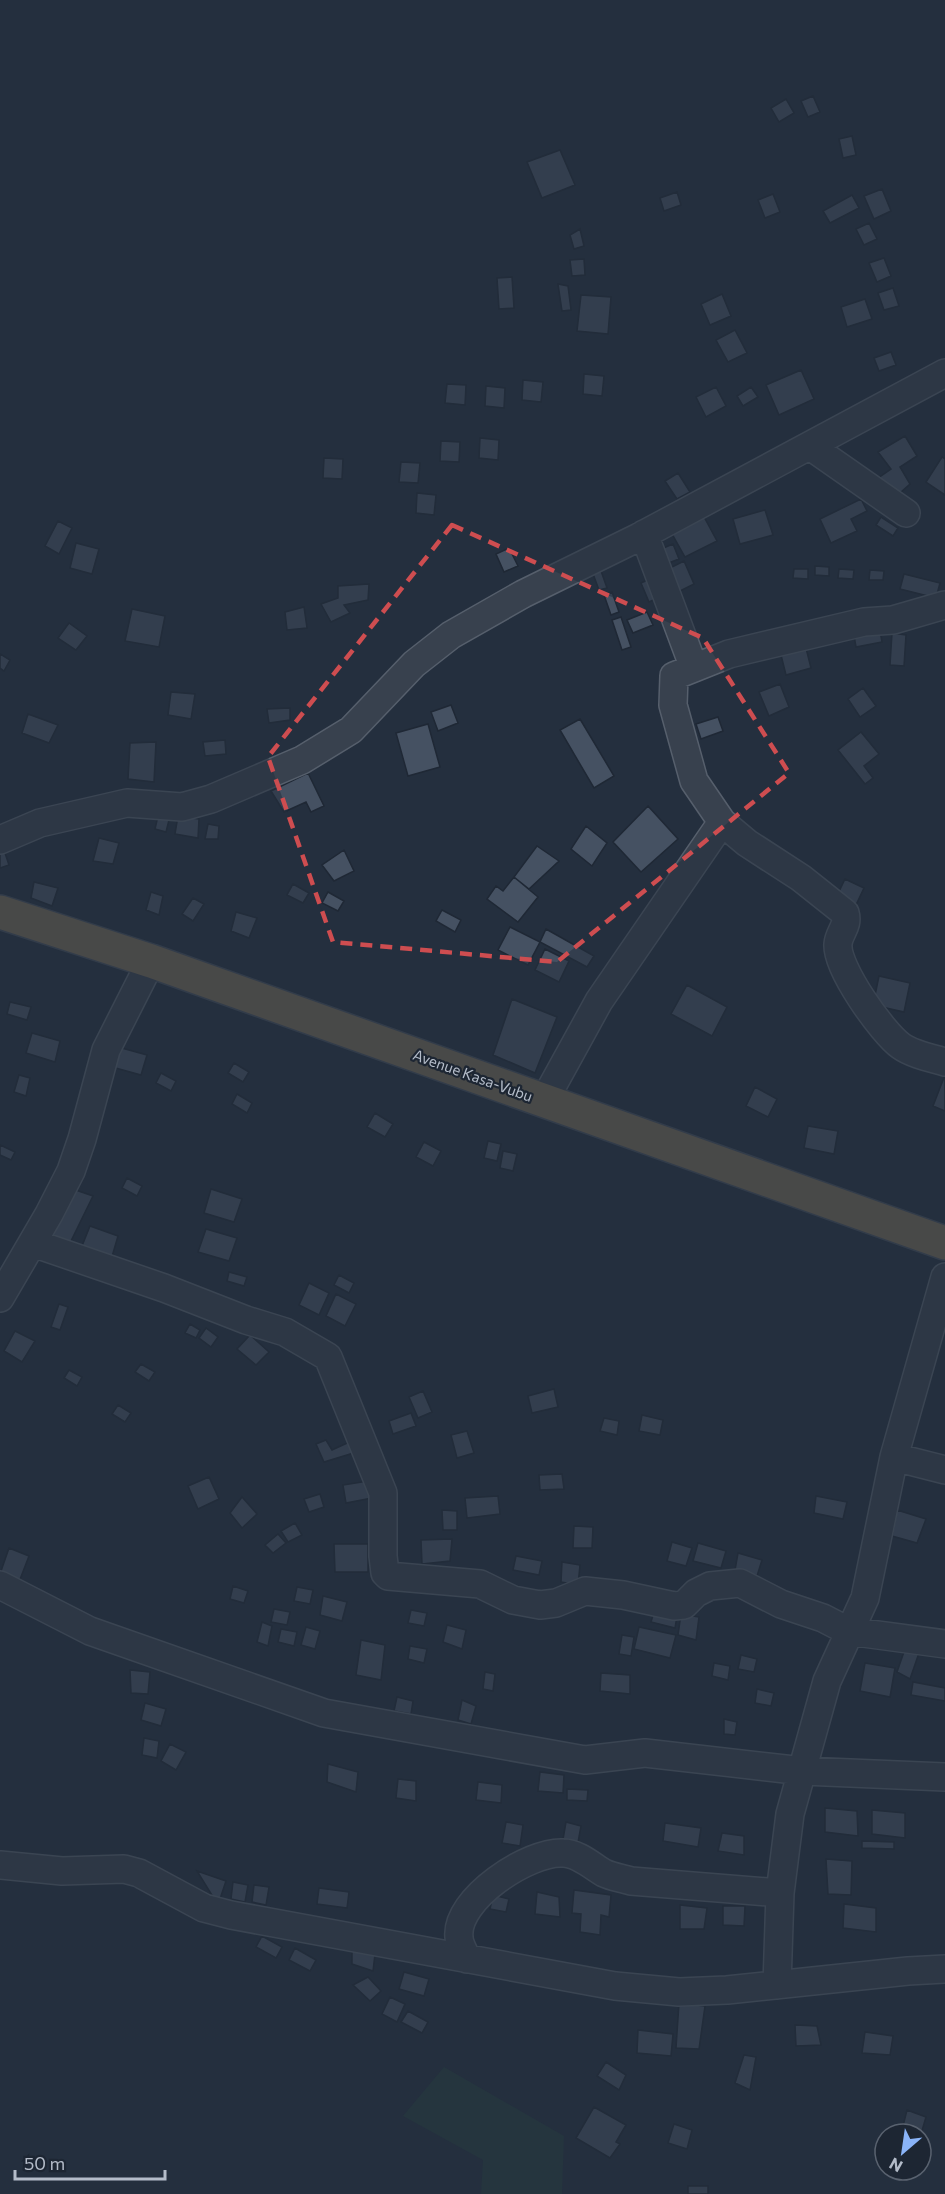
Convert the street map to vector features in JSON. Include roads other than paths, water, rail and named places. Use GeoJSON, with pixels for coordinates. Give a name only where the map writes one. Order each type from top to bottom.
{"type":"FeatureCollection","features":[{"type":"Feature","properties":{"kind":"highway","name":"Avenue Kasa-Vubu"},"geometry":{"type":"LineString","coordinates":[[0,912],[151,961],[945,1243]]}},
{"type":"Feature","properties":{"kind":"street"},"geometry":{"type":"LineString","coordinates":[[0,840],[40,823],[127,803],[182,807],[211,799],[302,760],[351,730],[414,664],[451,635],[523,594],[644,534],[945,373]]}},
{"type":"Feature","properties":{"kind":"street"},"geometry":{"type":"LineString","coordinates":[[810,446],[906,513]]}},
{"type":"Feature","properties":{"kind":"street"},"geometry":{"type":"LineString","coordinates":[[644,534],[694,668]]}},
{"type":"Feature","properties":{"kind":"street"},"geometry":{"type":"LineString","coordinates":[[945,605],[903,618],[864,622],[729,654],[674,676],[672,705],[694,782],[722,822],[747,843],[801,878],[845,913],[847,921],[838,944],[841,958],[848,975],[880,1025],[904,1048],[945,1062]]}},
{"type":"Feature","properties":{"kind":"street"},"geometry":{"type":"LineString","coordinates":[[544,1101],[599,1001],[722,822]]}},
{"type":"Feature","properties":{"kind":"street"},"geometry":{"type":"LineString","coordinates":[[0,1298],[33,1243],[75,1160],[106,1050],[151,961]]}},
{"type":"Feature","properties":{"kind":"street"},"geometry":{"type":"LineString","coordinates":[[33,1243],[285,1332],[328,1357],[383,1493],[383,1556],[385,1573],[388,1576],[480,1584],[513,1600],[540,1605],[555,1603],[585,1591],[684,1605],[696,1593],[710,1586],[740,1582],[781,1604],[813,1614],[848,1632],[945,1644]]}},
{"type":"Feature","properties":{"kind":"street"},"geometry":{"type":"LineString","coordinates":[[777,1985],[780,1893],[790,1814],[827,1681],[865,1598],[894,1457],[945,1277]]}},
{"type":"Feature","properties":{"kind":"street"},"geometry":{"type":"LineString","coordinates":[[894,1457],[945,1470]]}},
{"type":"Feature","properties":{"kind":"street"},"geometry":{"type":"LineString","coordinates":[[0,1585],[90,1631],[324,1713],[585,1760],[645,1753],[803,1771],[945,1777]]}},
{"type":"Feature","properties":{"kind":"street"},"geometry":{"type":"LineString","coordinates":[[467,1959],[459,1937],[468,1907],[501,1878],[527,1861],[551,1855],[563,1853],[576,1856],[607,1874],[631,1881],[780,1893]]}},
{"type":"Feature","properties":{"kind":"street"},"geometry":{"type":"LineString","coordinates":[[0,1865],[62,1871],[124,1869],[139,1873],[204,1908],[615,1986],[679,1992],[777,1985],[908,1971],[945,1970]]}}]}
